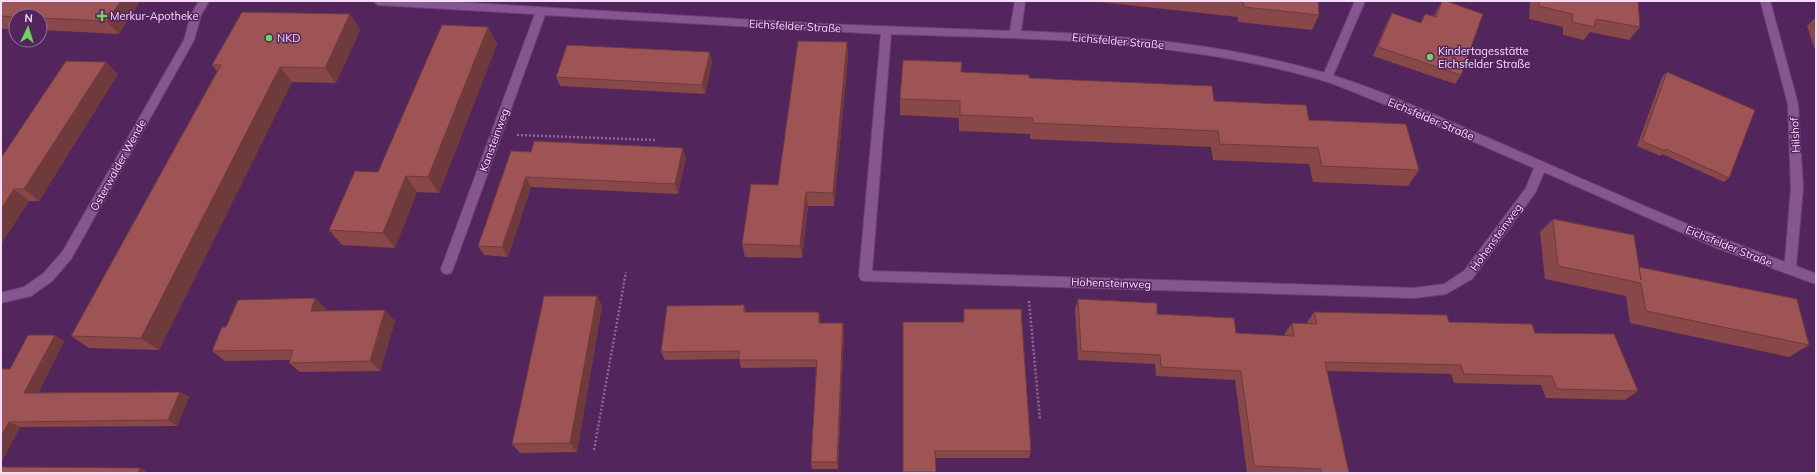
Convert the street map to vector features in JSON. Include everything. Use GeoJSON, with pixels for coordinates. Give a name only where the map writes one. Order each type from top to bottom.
{"type":"FeatureCollection","features":[{"type":"Feature","properties":{"kind":"street","name":"Osterwalder Wende"},"geometry":{"type":"LineString","coordinates":[[1,298],[27,292],[48,277],[67,255],[189,40],[196,15],[204,1]]}},
{"type":"Feature","properties":{"kind":"street","name":"Eichsfelder Straße"},"geometry":{"type":"LineString","coordinates":[[378,1],[886,31],[1103,38],[1184,47],[1246,58],[1327,78],[1409,109],[1721,244],[1816,279]]}},
{"type":"Feature","properties":{"kind":"street"},"geometry":{"type":"LineString","coordinates":[[1016,34],[1020,1]]}},
{"type":"Feature","properties":{"kind":"street"},"geometry":{"type":"LineString","coordinates":[[1327,78],[1360,1]]}},
{"type":"Feature","properties":{"kind":"street","name":"Hilshof"},"geometry":{"type":"LineString","coordinates":[[1766,3],[1793,104],[1797,188],[1790,270]]}},
{"type":"Feature","properties":{"kind":"street","name":"Kansteinweg"},"geometry":{"type":"LineString","coordinates":[[447,269],[541,11]]}},
{"type":"Feature","properties":{"kind":"street","name":"Hohensteinweg"},"geometry":{"type":"LineString","coordinates":[[886,31],[865,276],[1414,293],[1446,289],[1468,275],[1531,190],[1541,166]]}},
{"type":"Feature","properties":{"kind":"path"},"geometry":{"type":"LineString","coordinates":[[496,134],[655,140]]}},
{"type":"Feature","properties":{"kind":"path"},"geometry":{"type":"LineString","coordinates":[[594,450],[626,272]]}},
{"type":"Feature","properties":{"kind":"path"},"geometry":{"type":"LineString","coordinates":[[1027,281],[1040,420]]}},
{"type":"Feature","properties":{"kind":"building"},"geometry":{"type":"Polygon","coordinates":[[[1,1],[121,1],[107,21],[48,18],[48,8],[8,8],[8,16],[1,16],[1,1]]]}},
{"type":"Feature","properties":{"kind":"building"},"geometry":{"type":"Polygon","coordinates":[[[1237,1],[1318,1],[1319,15],[1244,7],[1243,2],[1237,1]]]}},
{"type":"Feature","properties":{"kind":"building"},"geometry":{"type":"Polygon","coordinates":[[[1442,1],[1446,1],[1483,14],[1461,75],[1378,47],[1392,13],[1421,23],[1425,14],[1436,17],[1442,1]]]}},
{"type":"Feature","properties":{"kind":"building"},"geometry":{"type":"Polygon","coordinates":[[[1539,1],[1638,1],[1640,27],[1596,19],[1594,27],[1572,22],[1573,14],[1539,6],[1539,1]]]}},
{"type":"Feature","properties":{"kind":"building"},"geometry":{"type":"Polygon","coordinates":[[[242,12],[350,14],[325,68],[280,67],[141,338],[71,336],[221,65],[212,65],[242,12]]]}},
{"type":"Feature","properties":{"kind":"building"},"geometry":{"type":"Polygon","coordinates":[[[442,25],[488,27],[428,177],[406,176],[383,233],[329,230],[355,171],[378,172],[442,25]]]}},
{"type":"Feature","properties":{"kind":"building"},"geometry":{"type":"Polygon","coordinates":[[[798,41],[847,42],[833,193],[806,192],[800,246],[742,244],[751,184],[778,185],[798,41]]]}},
{"type":"Feature","properties":{"kind":"building"},"geometry":{"type":"Polygon","coordinates":[[[567,45],[710,52],[702,85],[556,77],[567,45]]]}},
{"type":"Feature","properties":{"kind":"building"},"geometry":{"type":"Polygon","coordinates":[[[903,60],[962,62],[961,72],[1029,75],[1029,78],[1212,86],[1214,101],[1306,105],[1309,120],[1406,124],[1419,170],[1322,166],[1318,148],[1220,144],[1218,131],[1033,123],[1033,118],[960,115],[960,101],[900,99],[903,60]]]}},
{"type":"Feature","properties":{"kind":"building"},"geometry":{"type":"Polygon","coordinates":[[[66,61],[106,62],[24,189],[14,189],[1,209],[1,158],[66,61]]]}},
{"type":"Feature","properties":{"kind":"building"},"geometry":{"type":"Polygon","coordinates":[[[1667,72],[1755,110],[1729,178],[1666,149],[1665,151],[1642,141],[1667,72]]]}},
{"type":"Feature","properties":{"kind":"building"},"geometry":{"type":"Polygon","coordinates":[[[534,141],[683,148],[675,184],[526,177],[502,247],[478,246],[511,151],[531,152],[534,141]]]}},
{"type":"Feature","properties":{"kind":"building"},"geometry":{"type":"Polygon","coordinates":[[[1553,219],[1634,235],[1641,280],[1639,267],[1797,299],[1809,345],[1646,311],[1641,283],[1558,266],[1553,219]]]}},
{"type":"Feature","properties":{"kind":"building"},"geometry":{"type":"Polygon","coordinates":[[[544,296],[597,296],[570,443],[512,444],[544,296]]]}},
{"type":"Feature","properties":{"kind":"building"},"geometry":{"type":"Polygon","coordinates":[[[315,298],[311,311],[385,310],[370,361],[289,363],[293,350],[212,351],[222,327],[226,327],[238,300],[315,298]]]}},
{"type":"Feature","properties":{"kind":"building"},"geometry":{"type":"Polygon","coordinates":[[[1078,299],[1157,303],[1157,314],[1234,318],[1236,333],[1294,336],[1292,323],[1317,324],[1314,312],[1447,315],[1449,322],[1532,324],[1535,333],[1614,334],[1638,391],[1557,389],[1552,376],[1464,374],[1461,365],[1325,362],[1349,473],[1322,473],[1321,469],[1254,466],[1241,371],[1161,367],[1160,355],[1081,351],[1078,299]]]}},
{"type":"Feature","properties":{"kind":"building"},"geometry":{"type":"Polygon","coordinates":[[[744,305],[744,312],[819,312],[819,323],[843,323],[837,462],[811,462],[817,360],[739,360],[739,351],[661,352],[667,306],[744,305]]]}},
{"type":"Feature","properties":{"kind":"building"},"geometry":{"type":"Polygon","coordinates":[[[964,309],[1021,309],[1031,451],[935,451],[936,472],[903,472],[903,322],[964,322],[964,309]]]}},
{"type":"Feature","properties":{"kind":"building"},"geometry":{"type":"Polygon","coordinates":[[[28,335],[55,335],[24,393],[180,392],[168,420],[9,422],[1,436],[1,369],[10,369],[28,335]]]}},
{"type":"Feature","properties":{"kind":"building"},"geometry":{"type":"Polygon","coordinates":[[[1,467],[140,468],[138,473],[1,473],[1,467]]]}},
{"type":"Feature","properties":{"kind":"place","name":"Merkur-Apotheke"},"geometry":{"type":"Point","coordinates":[102,16]}},
{"type":"Feature","properties":{"kind":"place","name":"NKD"},"geometry":{"type":"Point","coordinates":[269,38]}},
{"type":"Feature","properties":{"kind":"place","name":"Kindertagesstätte Eichsfelder Straße"},"geometry":{"type":"Point","coordinates":[1430,57]}}]}
